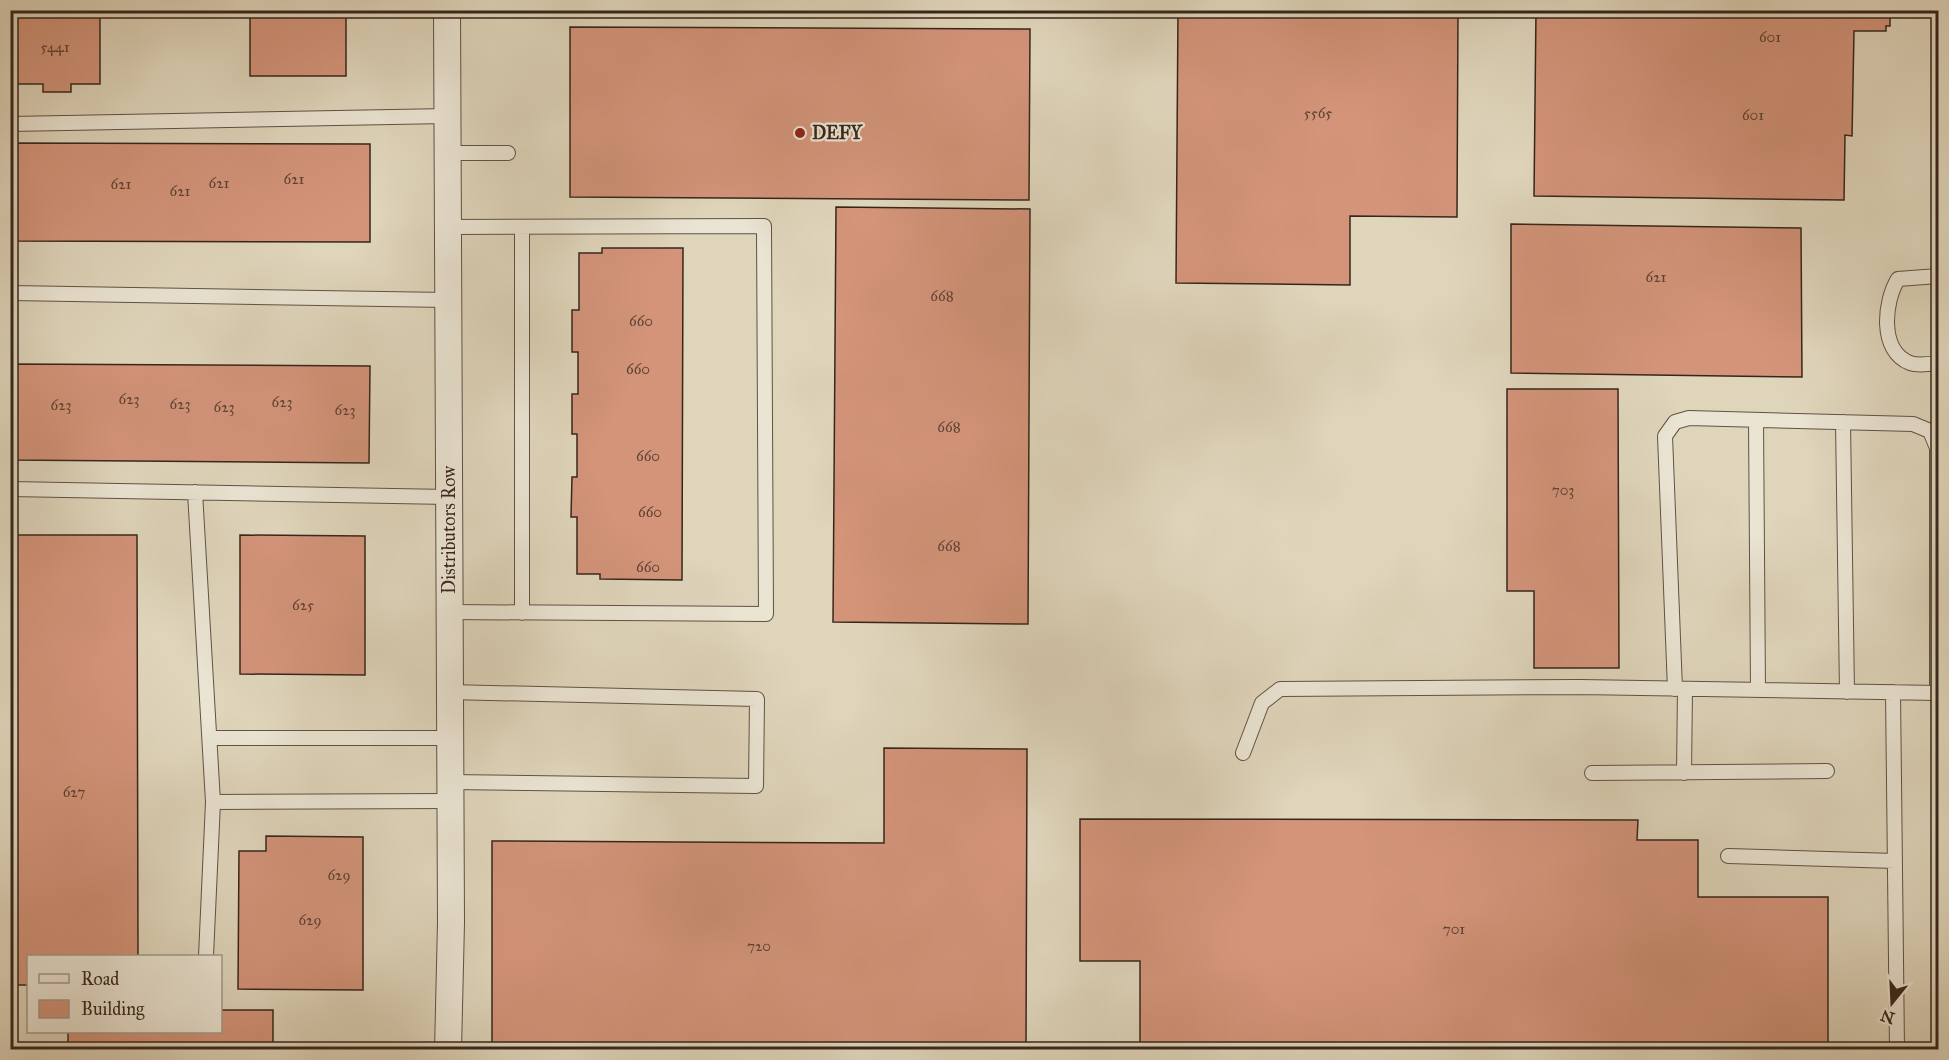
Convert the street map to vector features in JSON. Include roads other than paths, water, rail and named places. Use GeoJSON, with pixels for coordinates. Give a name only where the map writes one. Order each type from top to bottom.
{"type":"FeatureCollection","features":[{"type":"Feature","properties":{"kind":"street","name":"Distributors Row"},"geometry":{"type":"LineString","coordinates":[[447,10],[450,738],[448,1050]]}},
{"type":"Feature","properties":{"kind":"lane"},"geometry":{"type":"LineString","coordinates":[[10,124],[448,116]]}},
{"type":"Feature","properties":{"kind":"lane"},"geometry":{"type":"LineString","coordinates":[[448,153],[508,153]]}},
{"type":"Feature","properties":{"kind":"lane"},"geometry":{"type":"LineString","coordinates":[[448,227],[764,226],[766,614],[449,612]]}},
{"type":"Feature","properties":{"kind":"lane"},"geometry":{"type":"LineString","coordinates":[[522,227],[522,613]]}},
{"type":"Feature","properties":{"kind":"lane"},"geometry":{"type":"LineString","coordinates":[[1938,276],[1898,279],[1887,301],[1889,342],[1897,356],[1912,364],[1938,363]]}},
{"type":"Feature","properties":{"kind":"lane"},"geometry":{"type":"LineString","coordinates":[[10,293],[448,300]]}},
{"type":"Feature","properties":{"kind":"lane"},"geometry":{"type":"LineString","coordinates":[[1242,753],[1262,703],[1280,689],[1680,689],[1938,693],[1937,448],[1930,431],[1913,424],[1689,418],[1675,423],[1665,436],[1680,689],[1684,772]]}},
{"type":"Feature","properties":{"kind":"lane"},"geometry":{"type":"LineString","coordinates":[[1756,420],[1758,690]]}},
{"type":"Feature","properties":{"kind":"lane"},"geometry":{"type":"LineString","coordinates":[[1843,422],[1847,692]]}},
{"type":"Feature","properties":{"kind":"lane"},"geometry":{"type":"LineString","coordinates":[[10,489],[449,497]]}},
{"type":"Feature","properties":{"kind":"lane"},"geometry":{"type":"LineString","coordinates":[[195,492],[213,802],[206,955]]}},
{"type":"Feature","properties":{"kind":"lane"},"geometry":{"type":"LineString","coordinates":[[213,802],[450,792],[756,786],[757,699],[449,692]]}},
{"type":"Feature","properties":{"kind":"lane"},"geometry":{"type":"LineString","coordinates":[[1893,692],[1897,1050]]}},
{"type":"Feature","properties":{"kind":"lane"},"geometry":{"type":"LineString","coordinates":[[211,738],[450,738]]}},
{"type":"Feature","properties":{"kind":"lane"},"geometry":{"type":"LineString","coordinates":[[1592,773],[1827,771]]}},
{"type":"Feature","properties":{"kind":"lane"},"geometry":{"type":"LineString","coordinates":[[1728,856],[1895,861]]}},
{"type":"Feature","properties":{"kind":"place","name":"DEFY"},"geometry":{"type":"Point","coordinates":[800,133]}}]}
